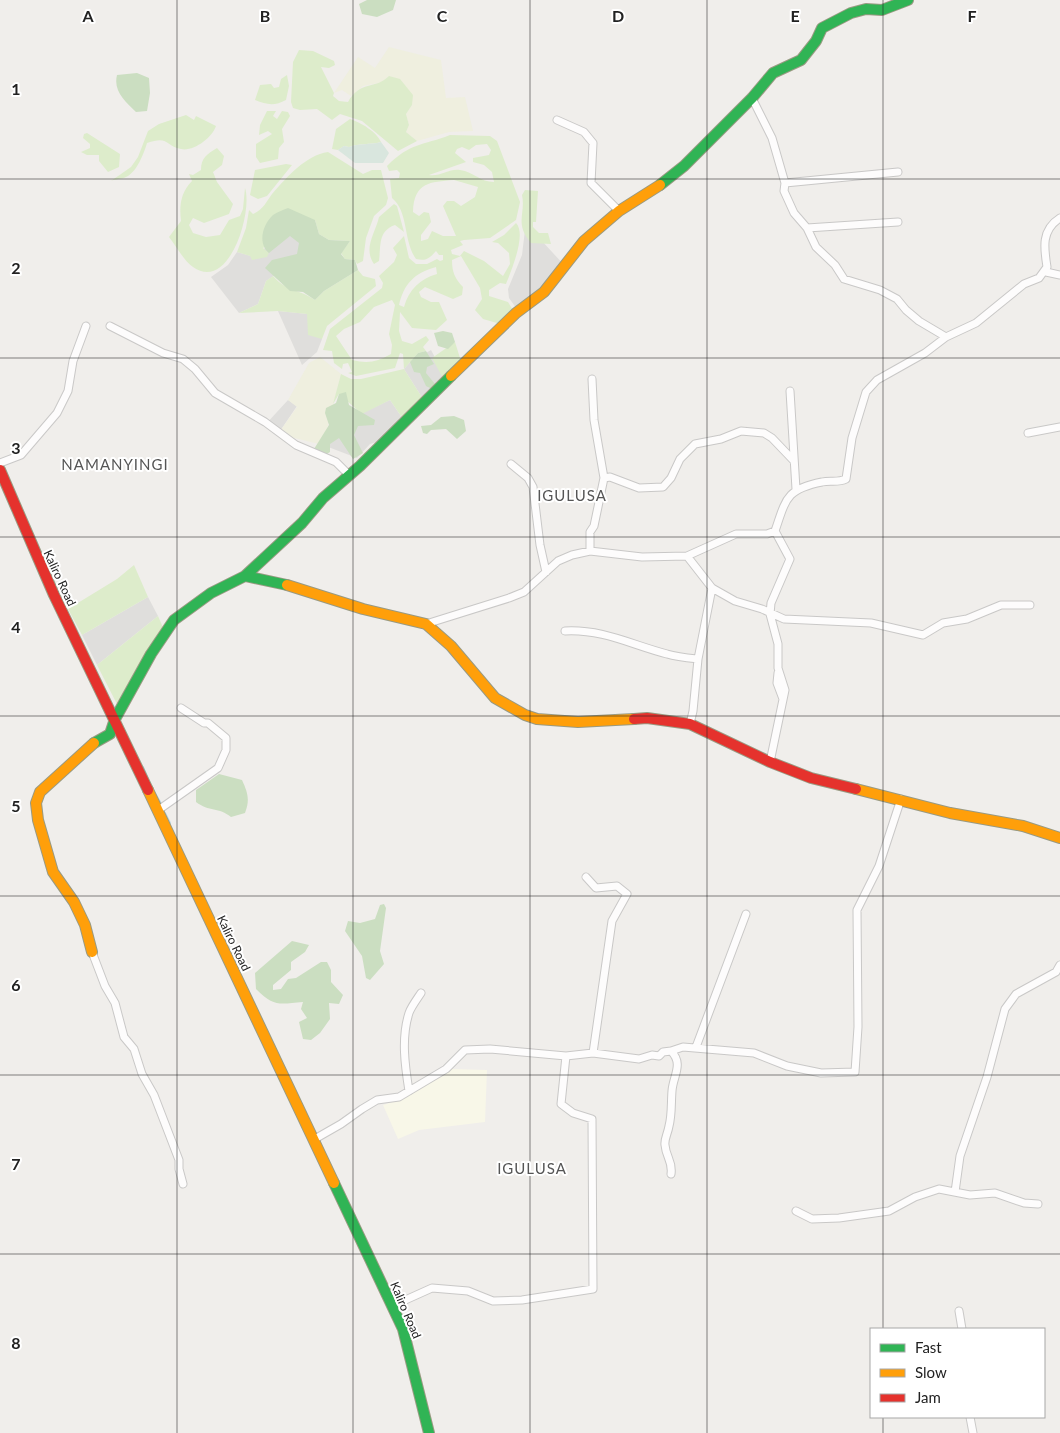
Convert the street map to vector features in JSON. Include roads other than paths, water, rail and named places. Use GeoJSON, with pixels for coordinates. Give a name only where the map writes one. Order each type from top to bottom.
{"type":"FeatureCollection","features":[{"type":"Feature","properties":{"kind":"street"},"geometry":{"type":"LineString","coordinates":[[183,1184],[179,1160],[154,1095],[142,1074],[134,1049],[124,1037],[115,1003],[105,986],[77,910],[53,872],[38,820],[36,803],[40,792],[98,739],[110,734],[114,719],[151,654],[179,614],[211,593],[245,576],[302,523],[323,498],[348,474],[360,466],[516,314],[544,292],[584,241],[619,212],[652,191],[684,166],[752,98],[773,73],[800,60],[816,41],[822,28],[851,12],[866,9],[882,10],[908,0]]}},
{"type":"Feature","properties":{"kind":"street"},"geometry":{"type":"LineString","coordinates":[[752,98],[772,138],[785,183],[784,191],[794,213],[807,228],[816,247],[834,265],[844,280],[880,290],[897,298],[906,310],[946,337]]}},
{"type":"Feature","properties":{"kind":"street"},"geometry":{"type":"LineString","coordinates":[[557,120],[584,132],[593,143],[591,183],[619,212]]}},
{"type":"Feature","properties":{"kind":"street"},"geometry":{"type":"LineString","coordinates":[[785,183],[898,172]]}},
{"type":"Feature","properties":{"kind":"street"},"geometry":{"type":"LineString","coordinates":[[1046,272],[1044,248],[1047,229],[1060,218]]}},
{"type":"Feature","properties":{"kind":"street"},"geometry":{"type":"LineString","coordinates":[[807,228],[898,222]]}},
{"type":"Feature","properties":{"kind":"street"},"geometry":{"type":"LineString","coordinates":[[1046,272],[1060,275]]}},
{"type":"Feature","properties":{"kind":"street"},"geometry":{"type":"LineString","coordinates":[[770,762],[784,702],[784,682],[778,668],[778,644],[770,614],[771,603],[790,559],[775,531],[784,504],[790,493],[796,489],[824,481],[846,479],[852,438],[866,392],[877,380],[925,353],[946,337],[976,323],[1024,284],[1039,278],[1046,272]]}},
{"type":"Feature","properties":{"kind":"street"},"geometry":{"type":"LineString","coordinates":[[0,463],[21,455],[57,412],[68,391],[74,361],[86,326]]}},
{"type":"Feature","properties":{"kind":"street"},"geometry":{"type":"LineString","coordinates":[[110,326],[163,353],[182,359],[195,369],[215,393],[266,422],[296,445],[336,462],[348,474]]}},
{"type":"Feature","properties":{"kind":"street"},"geometry":{"type":"LineString","coordinates":[[590,551],[590,532],[594,526],[604,478],[594,420],[592,379]]}},
{"type":"Feature","properties":{"kind":"street"},"geometry":{"type":"LineString","coordinates":[[790,391],[796,489]]}},
{"type":"Feature","properties":{"kind":"street"},"geometry":{"type":"LineString","coordinates":[[1028,433],[1060,427]]}},
{"type":"Feature","properties":{"kind":"street"},"geometry":{"type":"LineString","coordinates":[[604,478],[610,477],[639,488],[663,487],[671,478],[680,459],[695,444],[721,439],[741,432],[764,433],[772,438],[794,461]]}},
{"type":"Feature","properties":{"kind":"street"},"geometry":{"type":"LineString","coordinates":[[511,464],[528,478],[533,487],[540,546],[546,572]]}},
{"type":"Feature","properties":{"kind":"street","name":"Kaliro Road"},"geometry":{"type":"LineString","coordinates":[[0,470],[54,596],[403,1329],[429,1433]]}},
{"type":"Feature","properties":{"kind":"street"},"geometry":{"type":"LineString","coordinates":[[426,624],[524,592],[558,561],[590,551],[642,557],[687,556],[736,534],[767,534],[775,531]]}},
{"type":"Feature","properties":{"kind":"street"},"geometry":{"type":"LineString","coordinates":[[687,556],[712,588],[734,601],[762,609],[784,619],[871,623],[923,635],[950,621],[967,620],[1001,605],[1030,605]]}},
{"type":"Feature","properties":{"kind":"street"},"geometry":{"type":"LineString","coordinates":[[245,576],[304,589],[348,604],[426,624],[451,646],[495,698],[525,715],[537,719],[578,722],[647,718],[690,724],[770,762],[811,778],[901,799],[950,813],[1023,826],[1036,832],[1060,838]]}},
{"type":"Feature","properties":{"kind":"street"},"geometry":{"type":"LineString","coordinates":[[690,724],[698,659],[712,588]]}},
{"type":"Feature","properties":{"kind":"street"},"geometry":{"type":"LineString","coordinates":[[565,631],[582,630],[627,640],[668,654],[698,659]]}},
{"type":"Feature","properties":{"kind":"street"},"geometry":{"type":"LineString","coordinates":[[157,811],[218,768],[226,750],[226,738],[220,732],[181,708]]}},
{"type":"Feature","properties":{"kind":"street"},"geometry":{"type":"LineString","coordinates":[[313,1140],[377,1100],[398,1098],[446,1070],[465,1050],[490,1049],[566,1056],[593,1053],[639,1059],[652,1055],[659,1056],[663,1052],[683,1047],[696,1047],[754,1053],[787,1066],[821,1073],[855,1072],[858,1027],[857,910],[879,866],[901,799]]}},
{"type":"Feature","properties":{"kind":"street"},"geometry":{"type":"LineString","coordinates":[[586,877],[596,888],[617,886],[628,894],[612,921],[593,1053]]}},
{"type":"Feature","properties":{"kind":"street"},"geometry":{"type":"LineString","coordinates":[[696,1047],[746,914]]}},
{"type":"Feature","properties":{"kind":"street"},"geometry":{"type":"LineString","coordinates":[[955,1192],[960,1156],[987,1077],[1004,1009],[1016,994],[1056,972],[1060,965]]}},
{"type":"Feature","properties":{"kind":"street"},"geometry":{"type":"LineString","coordinates":[[409,1091],[404,1061],[405,1042],[409,1013],[421,993]]}},
{"type":"Feature","properties":{"kind":"street"},"geometry":{"type":"LineString","coordinates":[[671,1051],[675,1055],[679,1066],[672,1090],[669,1126],[664,1142],[666,1153],[673,1164],[671,1174]]}},
{"type":"Feature","properties":{"kind":"street"},"geometry":{"type":"LineString","coordinates":[[392,1306],[432,1288],[468,1291],[493,1301],[522,1300],[593,1289],[592,1119],[573,1113],[561,1104],[566,1056]]}},
{"type":"Feature","properties":{"kind":"street"},"geometry":{"type":"LineString","coordinates":[[796,1211],[812,1218],[839,1218],[889,1211],[915,1197],[939,1189],[970,1195],[995,1193],[1024,1203],[1038,1204]]}},
{"type":"Feature","properties":{"kind":"street"},"geometry":{"type":"LineString","coordinates":[[959,1311],[962,1328]]}},
{"type":"Feature","properties":{"kind":"street"},"geometry":{"type":"LineString","coordinates":[[970,1418],[973,1433]]}},
{"type":"Feature","properties":{"kind":"waterway"},"geometry":{"type":"LineString","coordinates":[[143,767],[150,784]]}},
{"type":"Feature","properties":{"kind":"waterway"},"geometry":{"type":"LineString","coordinates":[[154,792],[162,805]]}},
{"type":"Feature","properties":{"kind":"waterway"},"geometry":{"type":"LineString","coordinates":[[165,813],[170,823]]}},
{"type":"Feature","properties":{"kind":"district","name":"NAMANYINGI"},"geometry":{"type":"Point","coordinates":[115,464]}},
{"type":"Feature","properties":{"kind":"district","name":"IGULUSA"},"geometry":{"type":"Point","coordinates":[572,495]}},
{"type":"Feature","properties":{"kind":"district","name":"IGULUSA"},"geometry":{"type":"Point","coordinates":[532,1168]}}]}
